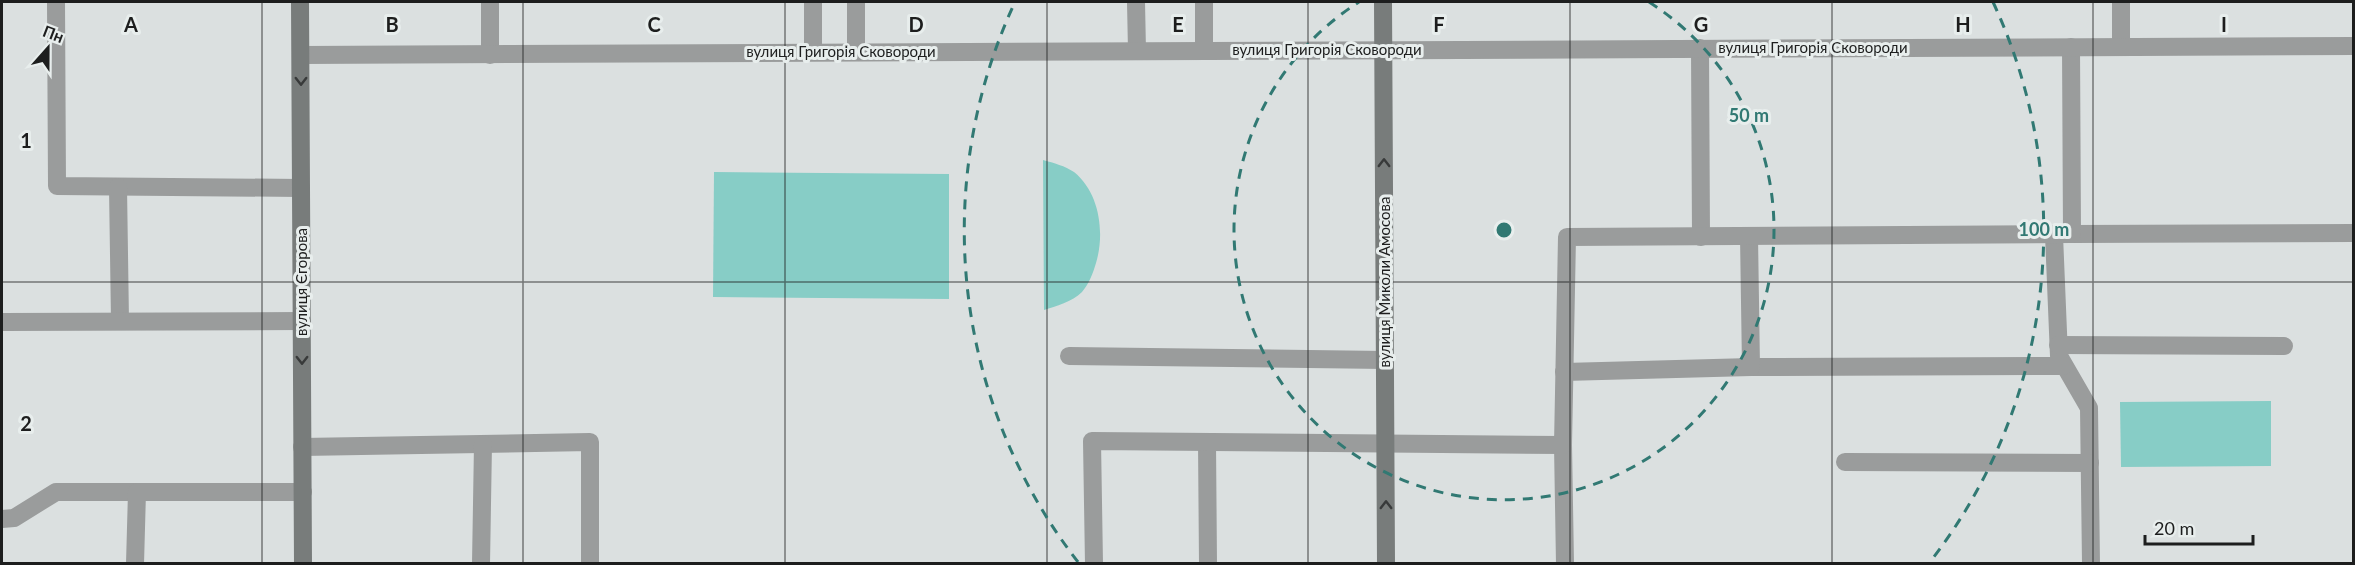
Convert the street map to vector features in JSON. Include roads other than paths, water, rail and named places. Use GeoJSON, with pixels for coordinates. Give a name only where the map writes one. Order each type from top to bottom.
{"type":"FeatureCollection","features":[{"type":"Feature","properties":{"kind":"street"},"geometry":{"type":"LineString","coordinates":[[56,2],[57,186],[301,188]]}},
{"type":"Feature","properties":{"kind":"street","name":"вулиця Єгорова"},"geometry":{"type":"LineString","coordinates":[[300,2],[303,564]]}},
{"type":"Feature","properties":{"kind":"street"},"geometry":{"type":"LineString","coordinates":[[490,2],[490,55]]}},
{"type":"Feature","properties":{"kind":"street"},"geometry":{"type":"LineString","coordinates":[[813,2],[813,52]]}},
{"type":"Feature","properties":{"kind":"street"},"geometry":{"type":"LineString","coordinates":[[856,2],[856,52]]}},
{"type":"Feature","properties":{"kind":"street"},"geometry":{"type":"LineString","coordinates":[[1136,2],[1137,51]]}},
{"type":"Feature","properties":{"kind":"street"},"geometry":{"type":"LineString","coordinates":[[1204,2],[1204,50]]}},
{"type":"Feature","properties":{"kind":"street","name":"вулиця Миколи Амосова"},"geometry":{"type":"LineString","coordinates":[[1383,2],[1386,564]]}},
{"type":"Feature","properties":{"kind":"street"},"geometry":{"type":"LineString","coordinates":[[2121,2],[2121,47]]}},
{"type":"Feature","properties":{"kind":"street","name":"вулиця Григорія Сковороди"},"geometry":{"type":"LineString","coordinates":[[301,55],[2354,46]]}},
{"type":"Feature","properties":{"kind":"street"},"geometry":{"type":"LineString","coordinates":[[2071,47],[2058,345],[2059,356],[2089,408],[2091,564]]}},
{"type":"Feature","properties":{"kind":"street"},"geometry":{"type":"LineString","coordinates":[[1700,48],[1701,237]]}},
{"type":"Feature","properties":{"kind":"street"},"geometry":{"type":"LineString","coordinates":[[118,187],[120,321]]}},
{"type":"Feature","properties":{"kind":"street"},"geometry":{"type":"LineString","coordinates":[[1565,564],[1563,445],[1567,237],[2354,233]]}},
{"type":"Feature","properties":{"kind":"street"},"geometry":{"type":"LineString","coordinates":[[1749,236],[1750,367]]}},
{"type":"Feature","properties":{"kind":"street"},"geometry":{"type":"LineString","coordinates":[[2,322],[302,321]]}},
{"type":"Feature","properties":{"kind":"street"},"geometry":{"type":"LineString","coordinates":[[2058,345],[2284,346]]}},
{"type":"Feature","properties":{"kind":"street"},"geometry":{"type":"LineString","coordinates":[[1069,356],[1386,360]]}},
{"type":"Feature","properties":{"kind":"street"},"geometry":{"type":"LineString","coordinates":[[1564,372],[1750,367],[2064,366]]}},
{"type":"Feature","properties":{"kind":"street"},"geometry":{"type":"LineString","coordinates":[[1094,564],[1092,441],[1563,445]]}},
{"type":"Feature","properties":{"kind":"street"},"geometry":{"type":"LineString","coordinates":[[302,447],[590,442],[590,564]]}},
{"type":"Feature","properties":{"kind":"street"},"geometry":{"type":"LineString","coordinates":[[1207,442],[1208,564]]}},
{"type":"Feature","properties":{"kind":"street"},"geometry":{"type":"LineString","coordinates":[[481,564],[483,444]]}},
{"type":"Feature","properties":{"kind":"street"},"geometry":{"type":"LineString","coordinates":[[1845,462],[2090,463]]}},
{"type":"Feature","properties":{"kind":"street"},"geometry":{"type":"LineString","coordinates":[[2,519],[14,518],[56,492],[303,492]]}},
{"type":"Feature","properties":{"kind":"street"},"geometry":{"type":"LineString","coordinates":[[135,564],[137,492]]}}]}
